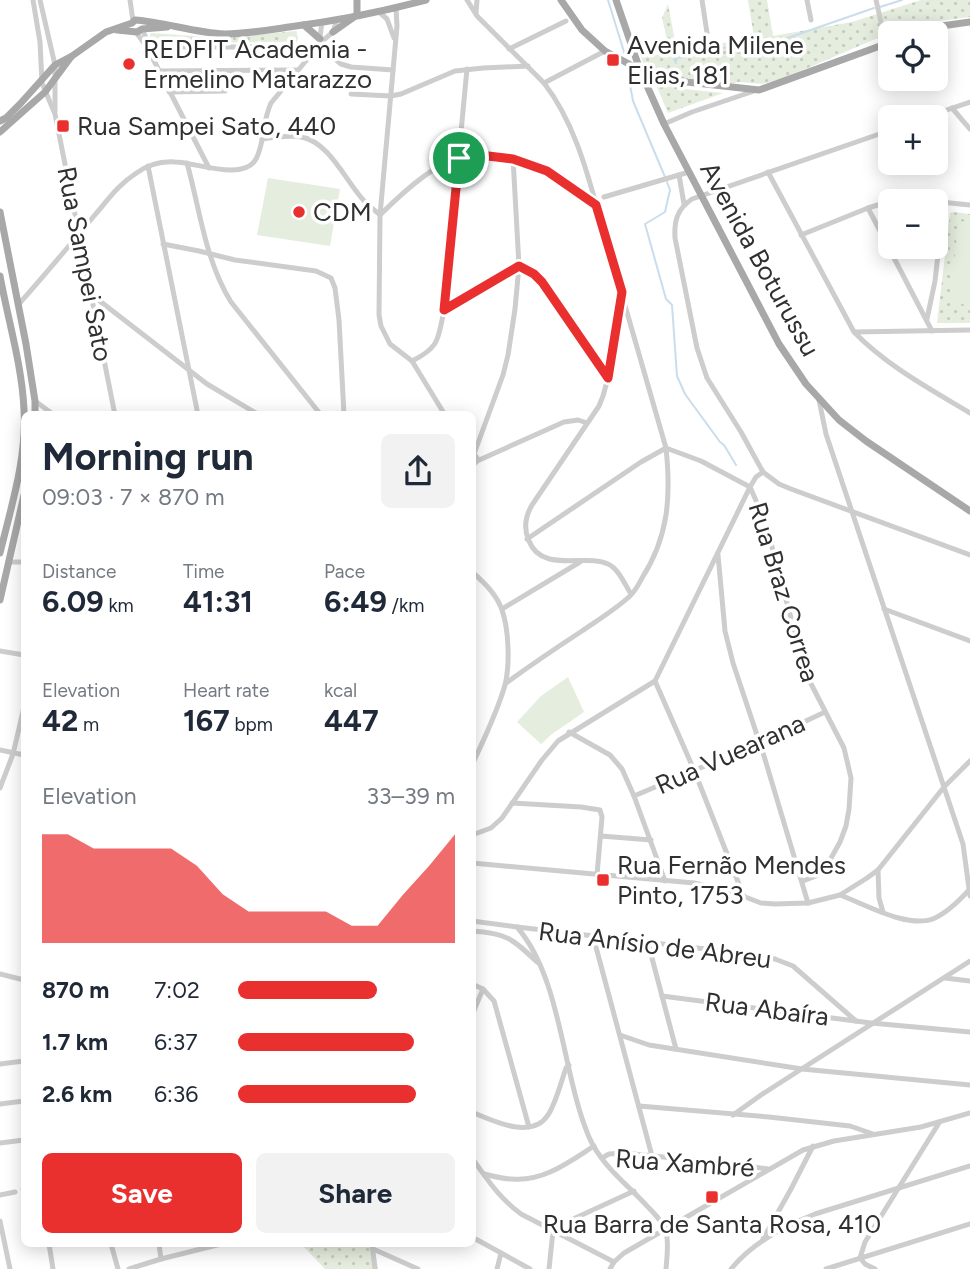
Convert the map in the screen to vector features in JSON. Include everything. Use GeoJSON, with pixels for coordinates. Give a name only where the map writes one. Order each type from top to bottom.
{"type":"FeatureCollection","features":[{"type":"Feature","properties":{"kind":"main road"},"geometry":{"type":"LineString","coordinates":[[357,15],[358,0]]}},
{"type":"Feature","properties":{"kind":"main road"},"geometry":{"type":"LineString","coordinates":[[0,121],[20,104],[55,65],[112,30],[158,22],[225,34],[240,33],[379,12],[426,0]]}},
{"type":"Feature","properties":{"kind":"main road"},"geometry":{"type":"LineString","coordinates":[[561,0],[582,30],[605,51],[640,70],[687,82],[759,90],[878,47]]}},
{"type":"Feature","properties":{"kind":"main road","name":"Avenida Boturussu"},"geometry":{"type":"LineString","coordinates":[[616,0],[640,70],[664,124],[779,344],[797,371],[839,420],[970,511]]}},
{"type":"Feature","properties":{"kind":"main road"},"geometry":{"type":"LineString","coordinates":[[333,32],[357,15]]}},
{"type":"Feature","properties":{"kind":"main road"},"geometry":{"type":"LineString","coordinates":[[948,25],[970,22]]}},
{"type":"Feature","properties":{"kind":"main road"},"geometry":{"type":"LineString","coordinates":[[304,25],[319,43]]}},
{"type":"Feature","properties":{"kind":"main road"},"geometry":{"type":"LineString","coordinates":[[0,132],[45,92],[72,56]]}},
{"type":"Feature","properties":{"kind":"main road"},"geometry":{"type":"LineString","coordinates":[[0,212],[26,345],[35,411]]}},
{"type":"Feature","properties":{"kind":"main road"},"geometry":{"type":"LineString","coordinates":[[0,276],[23,392],[24,411]]}},
{"type":"Feature","properties":{"kind":"main road"},"geometry":{"type":"LineString","coordinates":[[0,553],[21,464]]}},
{"type":"Feature","properties":{"kind":"main road"},"geometry":{"type":"LineString","coordinates":[[0,600],[21,508]]}},
{"type":"Feature","properties":{"kind":"street","name":"Rua Sampei Sato"},"geometry":{"type":"LineString","coordinates":[[33,0],[40,42],[41,79],[55,114],[115,411]]}},
{"type":"Feature","properties":{"kind":"street","name":"Rua Sampei Sato"},"geometry":{"type":"LineString","coordinates":[[40,0],[55,65],[55,114]]}},
{"type":"Feature","properties":{"kind":"street"},"geometry":{"type":"LineString","coordinates":[[467,0],[477,16],[544,83],[567,120],[587,172],[666,448],[669,484],[669,500],[660,541],[649,568],[631,594],[506,683]]}},
{"type":"Feature","properties":{"kind":"street"},"geometry":{"type":"LineString","coordinates":[[477,0],[477,16]]}},
{"type":"Feature","properties":{"kind":"street"},"geometry":{"type":"LineString","coordinates":[[702,0],[707,33]]}},
{"type":"Feature","properties":{"kind":"street"},"geometry":{"type":"LineString","coordinates":[[807,0],[811,20]]}},
{"type":"Feature","properties":{"kind":"street"},"geometry":{"type":"LineString","coordinates":[[130,2],[138,26],[169,92],[209,167]]}},
{"type":"Feature","properties":{"kind":"street"},"geometry":{"type":"LineString","coordinates":[[877,2],[881,21]]}},
{"type":"Feature","properties":{"kind":"street"},"geometry":{"type":"LineString","coordinates":[[396,8],[397,26],[380,215],[381,326],[390,344],[412,361],[443,411]]}},
{"type":"Feature","properties":{"kind":"street"},"geometry":{"type":"LineString","coordinates":[[379,12],[387,19],[395,41]]}},
{"type":"Feature","properties":{"kind":"street"},"geometry":{"type":"LineString","coordinates":[[18,305],[124,182],[148,166],[167,162],[234,170],[247,167],[256,159],[271,103],[319,43],[333,32],[337,19]]}},
{"type":"Feature","properties":{"kind":"street"},"geometry":{"type":"LineString","coordinates":[[509,49],[566,21]]}},
{"type":"Feature","properties":{"kind":"street"},"geometry":{"type":"LineString","coordinates":[[319,43],[322,22]]}},
{"type":"Feature","properties":{"kind":"street"},"geometry":{"type":"LineString","coordinates":[[40,42],[48,39]]}},
{"type":"Feature","properties":{"kind":"street"},"geometry":{"type":"LineString","coordinates":[[319,43],[341,64],[393,70]]}},
{"type":"Feature","properties":{"kind":"street"},"geometry":{"type":"LineString","coordinates":[[148,48],[300,47],[314,51]]}},
{"type":"Feature","properties":{"kind":"street"},"geometry":{"type":"LineString","coordinates":[[544,83],[605,51]]}},
{"type":"Feature","properties":{"kind":"street"},"geometry":{"type":"LineString","coordinates":[[351,94],[391,96],[455,71],[528,66]]}},
{"type":"Feature","properties":{"kind":"street"},"geometry":{"type":"LineString","coordinates":[[412,361],[435,346],[439,338],[467,69]]}},
{"type":"Feature","properties":{"kind":"street"},"geometry":{"type":"LineString","coordinates":[[159,71],[297,70]]}},
{"type":"Feature","properties":{"kind":"street"},"geometry":{"type":"LineString","coordinates":[[664,124],[759,90]]}},
{"type":"Feature","properties":{"kind":"street"},"geometry":{"type":"LineString","coordinates":[[169,92],[225,91]]}},
{"type":"Feature","properties":{"kind":"street"},"geometry":{"type":"LineString","coordinates":[[948,109],[970,102]]}},
{"type":"Feature","properties":{"kind":"street"},"geometry":{"type":"LineString","coordinates":[[952,108],[970,129]]}},
{"type":"Feature","properties":{"kind":"street"},"geometry":{"type":"LineString","coordinates":[[878,134],[701,195],[684,204],[676,219],[675,237],[695,335],[707,379],[746,439],[763,472],[791,489],[970,555]]}},
{"type":"Feature","properties":{"kind":"street"},"geometry":{"type":"LineString","coordinates":[[262,139],[293,136],[315,142],[327,153],[367,205],[380,215]]}},
{"type":"Feature","properties":{"kind":"street"},"geometry":{"type":"LineString","coordinates":[[380,215],[439,167],[459,158],[488,156],[513,159],[547,171],[596,205]]}},
{"type":"Feature","properties":{"kind":"street"},"geometry":{"type":"LineString","coordinates":[[476,446],[503,375],[515,309],[519,266],[513,159]]}},
{"type":"Feature","properties":{"kind":"street"},"geometry":{"type":"LineString","coordinates":[[187,163],[209,254],[222,286],[231,302],[318,411]]}},
{"type":"Feature","properties":{"kind":"street"},"geometry":{"type":"LineString","coordinates":[[148,166],[197,411]]}},
{"type":"Feature","properties":{"kind":"street"},"geometry":{"type":"LineString","coordinates":[[604,197],[689,172]]}},
{"type":"Feature","properties":{"kind":"street"},"geometry":{"type":"LineString","coordinates":[[768,172],[854,332],[891,364],[970,413]]}},
{"type":"Feature","properties":{"kind":"street"},"geometry":{"type":"LineString","coordinates":[[677,176],[684,204]]}},
{"type":"Feature","properties":{"kind":"street"},"geometry":{"type":"LineString","coordinates":[[948,202],[970,205]]}},
{"type":"Feature","properties":{"kind":"street"},"geometry":{"type":"LineString","coordinates":[[801,235],[878,205]]}},
{"type":"Feature","properties":{"kind":"street"},"geometry":{"type":"LineString","coordinates":[[868,208],[932,331]]}},
{"type":"Feature","properties":{"kind":"street"},"geometry":{"type":"LineString","coordinates":[[163,244],[235,260],[328,275],[334,281],[339,320],[344,411]]}},
{"type":"Feature","properties":{"kind":"street"},"geometry":{"type":"LineString","coordinates":[[927,319],[937,259]]}},
{"type":"Feature","properties":{"kind":"street"},"geometry":{"type":"LineString","coordinates":[[444,310],[519,266]]}},
{"type":"Feature","properties":{"kind":"street"},"geometry":{"type":"LineString","coordinates":[[519,266],[542,282],[608,378]]}},
{"type":"Feature","properties":{"kind":"street"},"geometry":{"type":"LineString","coordinates":[[622,292],[603,396],[529,510],[525,523],[527,539],[540,555],[557,560],[611,565],[631,594]]}},
{"type":"Feature","properties":{"kind":"street"},"geometry":{"type":"LineString","coordinates":[[92,295],[207,384],[252,411]]}},
{"type":"Feature","properties":{"kind":"street"},"geometry":{"type":"LineString","coordinates":[[854,332],[970,330]]}},
{"type":"Feature","properties":{"kind":"street"},"geometry":{"type":"LineString","coordinates":[[818,397],[826,434],[963,844],[969,893],[934,919],[917,921],[883,912],[840,895]]}},
{"type":"Feature","properties":{"kind":"street"},"geometry":{"type":"LineString","coordinates":[[35,401],[49,411]]}},
{"type":"Feature","properties":{"kind":"street"},"geometry":{"type":"LineString","coordinates":[[476,463],[568,420],[587,423]]}},
{"type":"Feature","properties":{"kind":"street"},"geometry":{"type":"LineString","coordinates":[[527,539],[666,448],[701,461],[751,487]]}},
{"type":"Feature","properties":{"kind":"street"},"geometry":{"type":"LineString","coordinates":[[476,834],[496,824],[551,748],[569,732],[655,681],[756,477],[763,472]]}},
{"type":"Feature","properties":{"kind":"street","name":"Rua Braz Correa"},"geometry":{"type":"LineString","coordinates":[[751,487],[765,521],[806,674],[839,737],[851,778],[844,833],[821,873],[803,881]]}},
{"type":"Feature","properties":{"kind":"street"},"geometry":{"type":"LineString","coordinates":[[718,553],[728,645],[808,903]]}},
{"type":"Feature","properties":{"kind":"street"},"geometry":{"type":"LineString","coordinates":[[502,609],[581,561]]}},
{"type":"Feature","properties":{"kind":"street"},"geometry":{"type":"LineString","coordinates":[[8,562],[21,562]]}},
{"type":"Feature","properties":{"kind":"street"},"geometry":{"type":"LineString","coordinates":[[476,575],[502,609],[508,654],[506,683],[476,756]]}},
{"type":"Feature","properties":{"kind":"street"},"geometry":{"type":"LineString","coordinates":[[884,608],[970,641]]}},
{"type":"Feature","properties":{"kind":"street"},"geometry":{"type":"LineString","coordinates":[[0,651],[21,654]]}},
{"type":"Feature","properties":{"kind":"street"},"geometry":{"type":"LineString","coordinates":[[655,681],[694,770],[744,897]]}},
{"type":"Feature","properties":{"kind":"street","name":"Rua Vuearana"},"geometry":{"type":"LineString","coordinates":[[634,796],[825,712]]}},
{"type":"Feature","properties":{"kind":"street"},"geometry":{"type":"LineString","coordinates":[[0,788],[13,754],[21,720]]}},
{"type":"Feature","properties":{"kind":"street"},"geometry":{"type":"LineString","coordinates":[[569,732],[599,748],[617,762],[634,796],[665,881]]}},
{"type":"Feature","properties":{"kind":"street"},"geometry":{"type":"LineString","coordinates":[[0,750],[21,755]]}},
{"type":"Feature","properties":{"kind":"street"},"geometry":{"type":"LineString","coordinates":[[476,863],[714,887],[761,903],[808,903],[840,895],[878,870],[944,787],[970,761]]}},
{"type":"Feature","properties":{"kind":"street"},"geometry":{"type":"LineString","coordinates":[[512,803],[596,809],[602,814],[597,875]]}},
{"type":"Feature","properties":{"kind":"street"},"geometry":{"type":"LineString","coordinates":[[601,836],[651,840]]}},
{"type":"Feature","properties":{"kind":"street"},"geometry":{"type":"LineString","coordinates":[[878,870],[879,898],[883,912]]}},
{"type":"Feature","properties":{"kind":"street","name":"Rua Anísio de Abreu"},"geometry":{"type":"LineString","coordinates":[[476,922],[757,955],[786,962],[856,1021]]}},
{"type":"Feature","properties":{"kind":"street"},"geometry":{"type":"LineString","coordinates":[[516,927],[525,937],[539,964],[593,1146],[613,1172],[652,1211],[665,1230],[666,1269]]}},
{"type":"Feature","properties":{"kind":"street"},"geometry":{"type":"LineString","coordinates":[[520,944],[530,929]]}},
{"type":"Feature","properties":{"kind":"street"},"geometry":{"type":"LineString","coordinates":[[476,932],[503,935],[520,944],[539,964]]}},
{"type":"Feature","properties":{"kind":"street"},"geometry":{"type":"LineString","coordinates":[[593,936],[652,1156]]}},
{"type":"Feature","properties":{"kind":"street"},"geometry":{"type":"LineString","coordinates":[[648,943],[676,1049]]}},
{"type":"Feature","properties":{"kind":"street"},"geometry":{"type":"LineString","coordinates":[[733,1115],[970,961]]}},
{"type":"Feature","properties":{"kind":"street"},"geometry":{"type":"LineString","coordinates":[[0,974],[21,979]]}},
{"type":"Feature","properties":{"kind":"street"},"geometry":{"type":"LineString","coordinates":[[944,978],[970,981]]}},
{"type":"Feature","properties":{"kind":"street"},"geometry":{"type":"LineString","coordinates":[[476,986],[494,1001],[529,1127]]}},
{"type":"Feature","properties":{"kind":"street"},"geometry":{"type":"LineString","coordinates":[[476,1006],[483,989]]}},
{"type":"Feature","properties":{"kind":"street","name":"Rua Abaíra"},"geometry":{"type":"LineString","coordinates":[[662,996],[872,1023]]}},
{"type":"Feature","properties":{"kind":"street"},"geometry":{"type":"LineString","coordinates":[[872,1023],[970,1032]]}},
{"type":"Feature","properties":{"kind":"street"},"geometry":{"type":"LineString","coordinates":[[620,1035],[649,1045],[802,1069],[970,1085]]}},
{"type":"Feature","properties":{"kind":"street"},"geometry":{"type":"LineString","coordinates":[[0,1064],[21,1061]]}},
{"type":"Feature","properties":{"kind":"street"},"geometry":{"type":"LineString","coordinates":[[476,1113],[507,1125],[529,1127],[541,1122],[548,1115],[569,1065]]}},
{"type":"Feature","properties":{"kind":"street"},"geometry":{"type":"LineString","coordinates":[[0,1104],[21,1101]]}},
{"type":"Feature","properties":{"kind":"street"},"geometry":{"type":"LineString","coordinates":[[639,1106],[850,1126],[876,1135]]}},
{"type":"Feature","properties":{"kind":"street"},"geometry":{"type":"LineString","coordinates":[[610,1269],[624,1253],[813,1146],[939,1123],[970,1113]]}},
{"type":"Feature","properties":{"kind":"street"},"geometry":{"type":"LineString","coordinates":[[860,1258],[865,1242],[939,1123]]}},
{"type":"Feature","properties":{"kind":"street"},"geometry":{"type":"LineString","coordinates":[[0,1143],[21,1140]]}},
{"type":"Feature","properties":{"kind":"street"},"geometry":{"type":"LineString","coordinates":[[484,1174],[513,1180],[537,1177],[564,1166],[593,1146]]}},
{"type":"Feature","properties":{"kind":"street"},"geometry":{"type":"LineString","coordinates":[[763,1240],[813,1146]]}},
{"type":"Feature","properties":{"kind":"street","name":"Rua Xambré"},"geometry":{"type":"LineString","coordinates":[[602,1158],[615,1153],[769,1170]]}},
{"type":"Feature","properties":{"kind":"street"},"geometry":{"type":"LineString","coordinates":[[476,1163],[498,1195],[507,1203],[553,1231],[614,1262]]}},
{"type":"Feature","properties":{"kind":"street"},"geometry":{"type":"LineString","coordinates":[[731,1269],[763,1240],[794,1222],[970,1166]]}},
{"type":"Feature","properties":{"kind":"street"},"geometry":{"type":"LineString","coordinates":[[549,1269],[553,1231],[565,1222],[634,1191]]}},
{"type":"Feature","properties":{"kind":"street"},"geometry":{"type":"LineString","coordinates":[[0,1195],[15,1192]]}},
{"type":"Feature","properties":{"kind":"street"},"geometry":{"type":"LineString","coordinates":[[0,1221],[10,1269]]}},
{"type":"Feature","properties":{"kind":"street"},"geometry":{"type":"LineString","coordinates":[[826,1269],[970,1224]]}},
{"type":"Feature","properties":{"kind":"street"},"geometry":{"type":"LineString","coordinates":[[476,1239],[530,1269]]}},
{"type":"Feature","properties":{"kind":"street"},"geometry":{"type":"LineString","coordinates":[[49,1247],[53,1269]]}},
{"type":"Feature","properties":{"kind":"street"},"geometry":{"type":"LineString","coordinates":[[112,1247],[118,1269]]}},
{"type":"Feature","properties":{"kind":"street"},"geometry":{"type":"LineString","coordinates":[[159,1247],[161,1259]]}},
{"type":"Feature","properties":{"kind":"street"},"geometry":{"type":"LineString","coordinates":[[129,1269],[210,1247]]}},
{"type":"Feature","properties":{"kind":"street"},"geometry":{"type":"LineString","coordinates":[[372,1247],[375,1269]]}},
{"type":"Feature","properties":{"kind":"street"},"geometry":{"type":"LineString","coordinates":[[372,1247],[418,1269]]}},
{"type":"Feature","properties":{"kind":"street"},"geometry":{"type":"LineString","coordinates":[[497,1269],[500,1253]]}},
{"type":"Feature","properties":{"kind":"street"},"geometry":{"type":"LineString","coordinates":[[860,1258],[875,1269]]}},
{"type":"Feature","properties":{"kind":"green space"},"geometry":{"type":"Polygon","coordinates":[[[748,0],[767,0],[773,36],[852,22],[921,0],[970,0],[970,17],[940,21],[878,21],[878,38],[782,79],[762,84],[728,84],[674,76],[644,66],[641,57],[670,53],[662,18],[668,4],[677,52],[754,37],[748,0]]]}},
{"type":"Feature","properties":{"kind":"green space"},"geometry":{"type":"Polygon","coordinates":[[[296,31],[297,42],[153,43],[148,39],[151,33],[224,38],[296,31]]]}},
{"type":"Feature","properties":{"kind":"green space"},"geometry":{"type":"Polygon","coordinates":[[[655,82],[684,89],[723,93],[668,113],[655,82]]]}},
{"type":"Feature","properties":{"kind":"green space","name":"CDM"},"geometry":{"type":"Polygon","coordinates":[[[268,178],[340,189],[330,246],[257,235],[268,178]]]}},
{"type":"Feature","properties":{"kind":"green space"},"geometry":{"type":"Polygon","coordinates":[[[950,213],[970,214],[970,323],[937,323],[945,259],[948,259],[950,213]]]}},
{"type":"Feature","properties":{"kind":"green space"},"geometry":{"type":"Polygon","coordinates":[[[958,221],[970,222],[970,305],[951,303],[958,221]]]}},
{"type":"Feature","properties":{"kind":"green space"},"geometry":{"type":"Polygon","coordinates":[[[568,677],[584,712],[541,744],[517,722],[541,696],[568,677]]]}},
{"type":"Feature","properties":{"kind":"green space"},"geometry":{"type":"Polygon","coordinates":[[[304,1247],[374,1247],[378,1269],[325,1269],[304,1247]]]}},
{"type":"Feature","properties":{"kind":"waterway"},"geometry":{"type":"LineString","coordinates":[[608,0],[625,55]]}},
{"type":"Feature","properties":{"kind":"waterway"},"geometry":{"type":"LineString","coordinates":[[880,7],[902,0]]}},
{"type":"Feature","properties":{"kind":"waterway"},"geometry":{"type":"LineString","coordinates":[[676,63],[674,59],[746,43],[779,41],[874,8]]}},
{"type":"Feature","properties":{"kind":"waterway"},"geometry":{"type":"LineString","coordinates":[[629,80],[633,101],[665,177]]}},
{"type":"Feature","properties":{"kind":"waterway"},"geometry":{"type":"LineString","coordinates":[[667,182],[670,190],[665,212],[645,224],[666,299],[672,305],[677,376],[685,394],[736,465]]}},
{"type":"Feature","properties":{"kind":"place","name":"Avenida Milene Elias, 181"},"geometry":{"type":"Point","coordinates":[613,60]}},
{"type":"Feature","properties":{"kind":"place","name":"REDFIT Academia - Ermelino Matarazzo"},"geometry":{"type":"Point","coordinates":[129,64]}},
{"type":"Feature","properties":{"kind":"place","name":"Rua Sampei Sato, 440"},"geometry":{"type":"Point","coordinates":[63,126]}},
{"type":"Feature","properties":{"kind":"place","name":"CDM"},"geometry":{"type":"Point","coordinates":[299,212]}},
{"type":"Feature","properties":{"kind":"place","name":"Rua Fernão Mendes Pinto, 1753"},"geometry":{"type":"Point","coordinates":[603,880]}},
{"type":"Feature","properties":{"kind":"place","name":"Rua Barra de Santa Rosa, 410"},"geometry":{"type":"Point","coordinates":[712,1197]}},
{"type":"Feature","properties":{"kind":"route"},"geometry":{"type":"LineString","coordinates":[[502,156],[532,165],[547,171],[596,205],[622,292],[608,378],[542,282],[527,269],[519,266],[444,310],[459,158],[502,156]]}}]}
